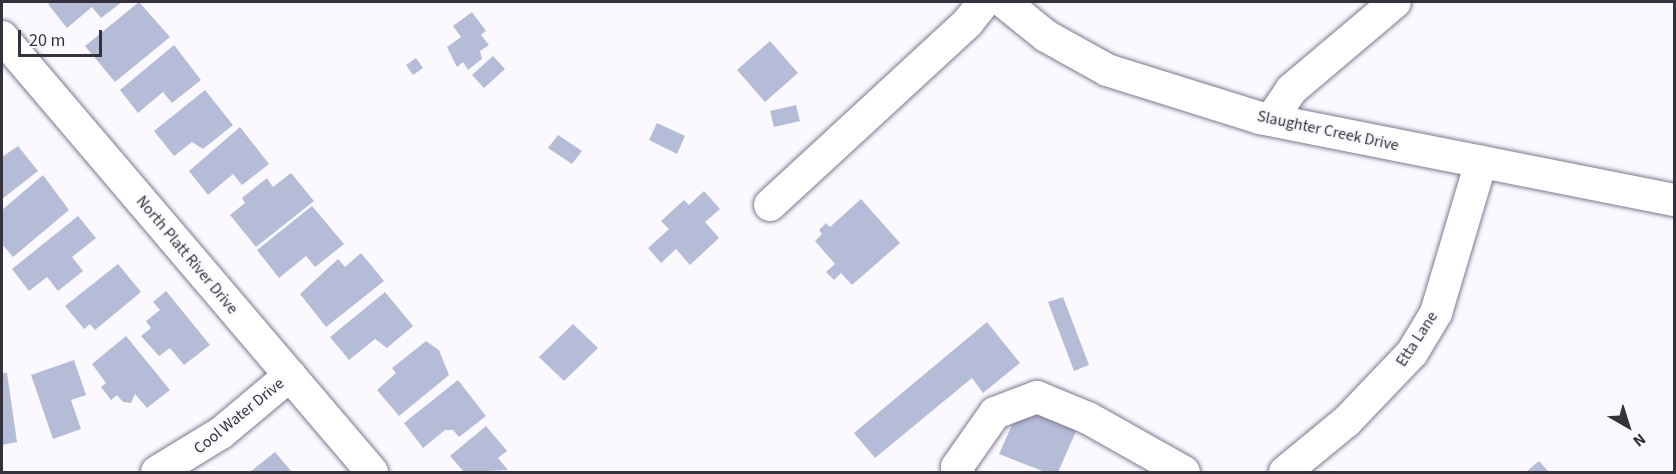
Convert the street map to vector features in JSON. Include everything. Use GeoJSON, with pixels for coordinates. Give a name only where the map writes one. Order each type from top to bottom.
{"type":"FeatureCollection","features":[{"type":"Feature","properties":{"kind":"street"},"geometry":{"type":"LineString","coordinates":[[770,205],[968,22],[984,2]]}},
{"type":"Feature","properties":{"kind":"street","name":"Slaughter Creek Drive"},"geometry":{"type":"LineString","coordinates":[[1004,2],[1046,36],[1107,70],[1271,120],[1674,200]]}},
{"type":"Feature","properties":{"kind":"street"},"geometry":{"type":"LineString","coordinates":[[1271,120],[1291,90],[1395,2]]}},
{"type":"Feature","properties":{"kind":"street","name":"North Platt River Drive"},"geometry":{"type":"LineString","coordinates":[[2,37],[372,472]]}},
{"type":"Feature","properties":{"kind":"street","name":"Etta Lane"},"geometry":{"type":"LineString","coordinates":[[1284,472],[1347,421],[1412,353],[1436,313],[1481,162]]}},
{"type":"Feature","properties":{"kind":"street","name":"Cool Water Drive"},"geometry":{"type":"LineString","coordinates":[[157,472],[222,433],[290,375]]}},
{"type":"Feature","properties":{"kind":"street"},"geometry":{"type":"LineString","coordinates":[[959,472],[957,467],[995,413],[1037,397],[1088,418],[1184,472]]}},
{"type":"Feature","properties":{"kind":"building"},"geometry":{"type":"Polygon","coordinates":[[[51,2],[122,2],[101,18],[92,7],[67,28],[48,4],[51,2]]]}},
{"type":"Feature","properties":{"kind":"building"},"geometry":{"type":"Polygon","coordinates":[[[139,2],[170,37],[115,82],[85,46],[139,2]]]}},
{"type":"Feature","properties":{"kind":"building"},"geometry":{"type":"Polygon","coordinates":[[[472,12],[486,31],[481,35],[489,45],[480,51],[482,59],[468,70],[463,62],[457,67],[447,47],[461,37],[453,26],[472,12]]]}},
{"type":"Feature","properties":{"kind":"building"},"geometry":{"type":"Polygon","coordinates":[[[770,41],[798,73],[765,102],[737,70],[770,41]]]}},
{"type":"Feature","properties":{"kind":"building"},"geometry":{"type":"Polygon","coordinates":[[[174,45],[201,80],[172,103],[163,92],[138,113],[120,90],[174,45]]]}},
{"type":"Feature","properties":{"kind":"building"},"geometry":{"type":"Polygon","coordinates":[[[493,56],[505,69],[484,88],[472,75],[493,56]]]}},
{"type":"Feature","properties":{"kind":"building"},"geometry":{"type":"Polygon","coordinates":[[[416,58],[423,68],[413,75],[406,65],[416,58]]]}},
{"type":"Feature","properties":{"kind":"building"},"geometry":{"type":"Polygon","coordinates":[[[205,90],[233,125],[203,149],[192,142],[174,156],[154,131],[205,90]]]}},
{"type":"Feature","properties":{"kind":"building"},"geometry":{"type":"Polygon","coordinates":[[[796,105],[800,121],[774,127],[770,111],[796,105]]]}},
{"type":"Feature","properties":{"kind":"building"},"geometry":{"type":"Polygon","coordinates":[[[657,123],[685,136],[677,154],[649,140],[657,123]]]}},
{"type":"Feature","properties":{"kind":"building"},"geometry":{"type":"Polygon","coordinates":[[[240,127],[269,164],[242,185],[233,174],[208,195],[189,171],[240,127]]]}},
{"type":"Feature","properties":{"kind":"building"},"geometry":{"type":"Polygon","coordinates":[[[558,135],[582,151],[572,164],[548,148],[558,135]]]}},
{"type":"Feature","properties":{"kind":"building"},"geometry":{"type":"Polygon","coordinates":[[[18,146],[38,171],[2,199],[2,157],[18,146]]]}},
{"type":"Feature","properties":{"kind":"building"},"geometry":{"type":"Polygon","coordinates":[[[291,173],[314,201],[256,247],[230,215],[245,203],[242,198],[267,178],[273,187],[291,173]]]}},
{"type":"Feature","properties":{"kind":"building"},"geometry":{"type":"Polygon","coordinates":[[[43,175],[69,210],[13,257],[2,244],[2,210],[43,175]]]}},
{"type":"Feature","properties":{"kind":"building"},"geometry":{"type":"Polygon","coordinates":[[[704,191],[720,209],[705,222],[719,238],[690,265],[676,249],[661,263],[648,248],[669,229],[661,221],[684,200],[689,205],[704,191]]]}},
{"type":"Feature","properties":{"kind":"building"},"geometry":{"type":"Polygon","coordinates":[[[861,199],[900,243],[852,285],[841,273],[834,280],[826,272],[835,264],[815,241],[822,234],[819,230],[826,223],[830,227],[861,199]]]}},
{"type":"Feature","properties":{"kind":"building"},"geometry":{"type":"Polygon","coordinates":[[[312,206],[344,244],[315,267],[306,256],[279,278],[257,250],[312,206]]]}},
{"type":"Feature","properties":{"kind":"building"},"geometry":{"type":"Polygon","coordinates":[[[78,216],[96,238],[72,257],[83,271],[58,291],[47,277],[29,291],[12,269],[78,216]]]}},
{"type":"Feature","properties":{"kind":"building"},"geometry":{"type":"Polygon","coordinates":[[[361,253],[384,281],[326,327],[300,294],[338,259],[345,267],[361,253]]]}},
{"type":"Feature","properties":{"kind":"building"},"geometry":{"type":"Polygon","coordinates":[[[118,264],[141,292],[95,330],[90,324],[84,329],[65,306],[118,264]]]}},
{"type":"Feature","properties":{"kind":"building"},"geometry":{"type":"Polygon","coordinates":[[[166,291],[210,345],[184,365],[170,348],[159,356],[141,336],[151,328],[146,321],[160,310],[153,302],[166,291]]]}},
{"type":"Feature","properties":{"kind":"building"},"geometry":{"type":"Polygon","coordinates":[[[385,292],[413,326],[387,348],[375,339],[349,360],[330,337],[385,292]]]}},
{"type":"Feature","properties":{"kind":"building"},"geometry":{"type":"Polygon","coordinates":[[[1063,297],[1089,365],[1074,371],[1048,302],[1063,297]]]}},
{"type":"Feature","properties":{"kind":"building"},"geometry":{"type":"Polygon","coordinates":[[[987,322],[1020,363],[983,393],[972,378],[875,458],[854,433],[987,322]]]}},
{"type":"Feature","properties":{"kind":"building"},"geometry":{"type":"Polygon","coordinates":[[[573,324],[598,348],[564,381],[539,357],[573,324]]]}},
{"type":"Feature","properties":{"kind":"building"},"geometry":{"type":"Polygon","coordinates":[[[126,336],[170,390],[147,408],[135,394],[131,403],[123,402],[117,395],[111,400],[101,387],[106,383],[92,364],[126,336]]]}},
{"type":"Feature","properties":{"kind":"building"},"geometry":{"type":"Polygon","coordinates":[[[426,341],[439,350],[449,375],[399,416],[377,390],[396,373],[392,368],[426,341]]]}},
{"type":"Feature","properties":{"kind":"building"},"geometry":{"type":"Polygon","coordinates":[[[74,360],[86,395],[71,400],[81,429],[53,439],[31,375],[74,360]]]}},
{"type":"Feature","properties":{"kind":"building"},"geometry":{"type":"Polygon","coordinates":[[[2,373],[7,373],[17,442],[2,445],[2,373]]]}},
{"type":"Feature","properties":{"kind":"building"},"geometry":{"type":"Polygon","coordinates":[[[458,380],[486,416],[459,437],[453,430],[445,430],[423,448],[404,423],[458,380]]]}},
{"type":"Feature","properties":{"kind":"building"},"geometry":{"type":"Polygon","coordinates":[[[1020,407],[1078,427],[1058,472],[1045,472],[999,454],[1020,407]]]}},
{"type":"Feature","properties":{"kind":"building"},"geometry":{"type":"Polygon","coordinates":[[[486,426],[507,451],[498,458],[508,470],[464,472],[450,456],[486,426]]]}},
{"type":"Feature","properties":{"kind":"building"},"geometry":{"type":"Polygon","coordinates":[[[275,452],[292,472],[250,472],[275,452]]]}},
{"type":"Feature","properties":{"kind":"building"},"geometry":{"type":"Polygon","coordinates":[[[1539,461],[1549,472],[1526,472],[1539,461]]]}}]}
